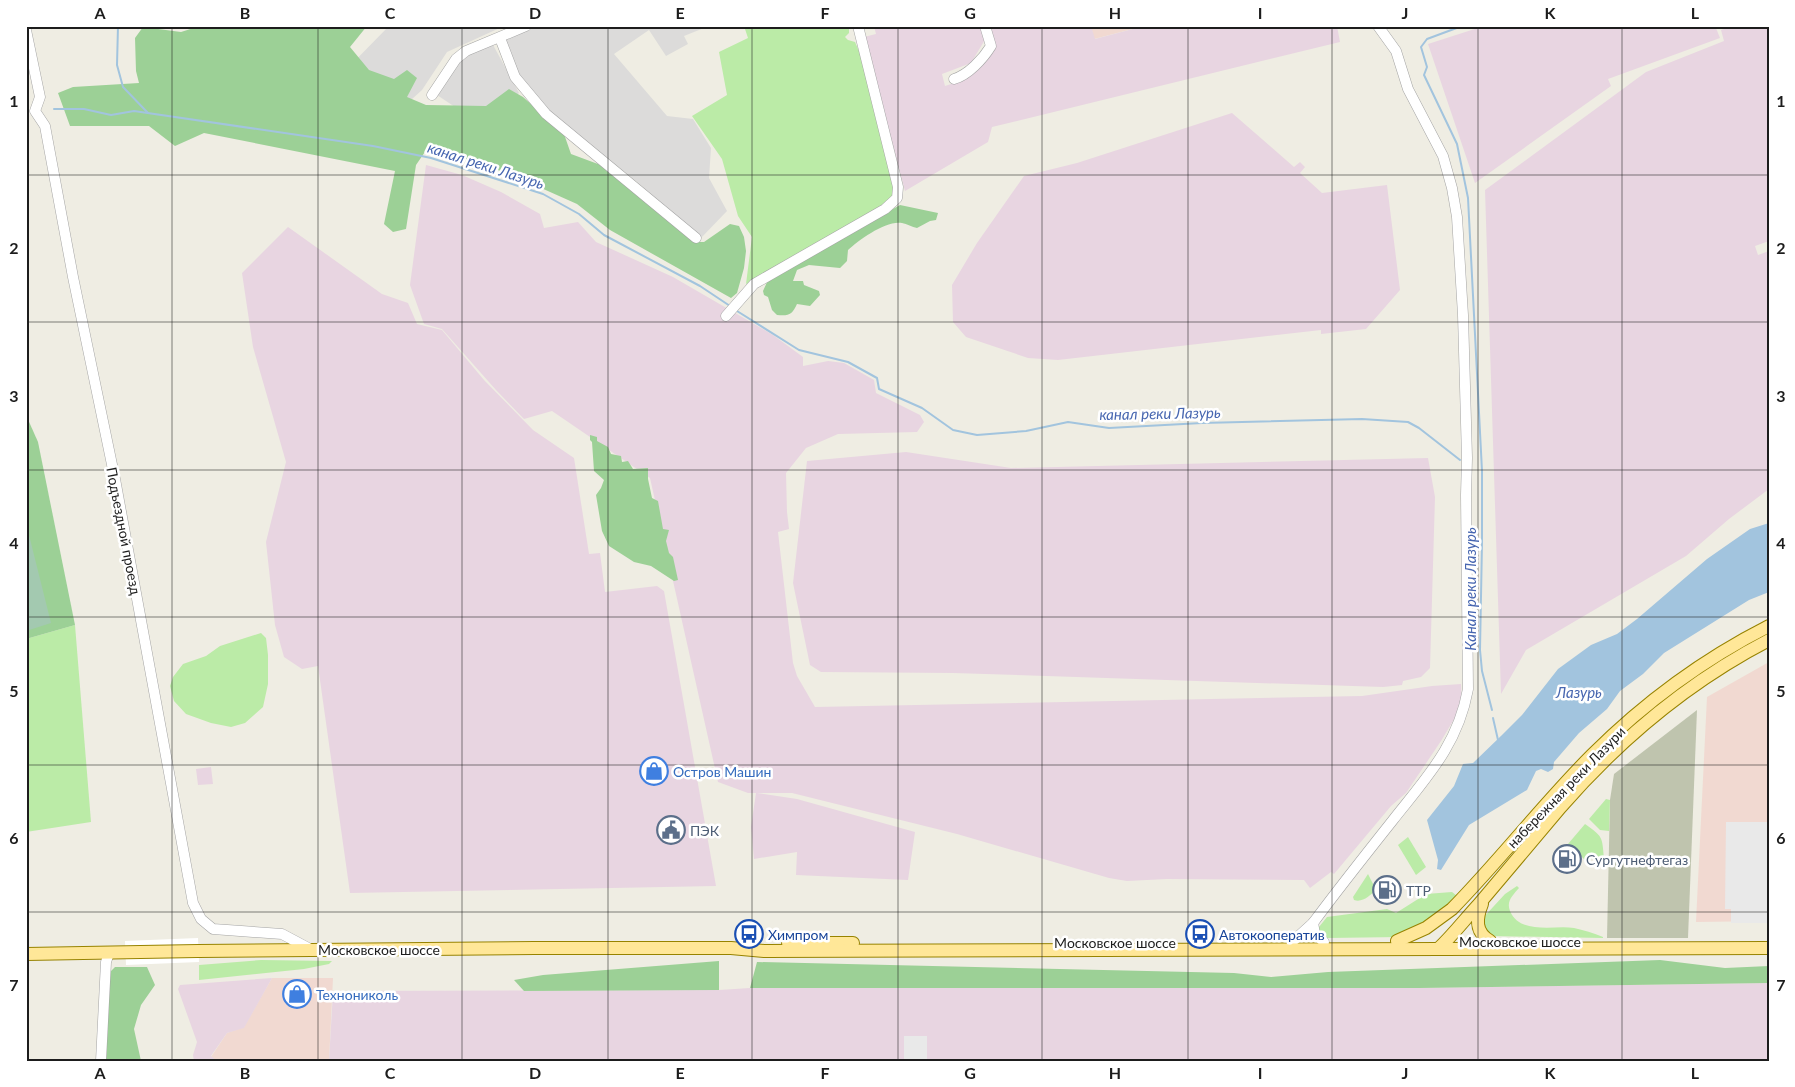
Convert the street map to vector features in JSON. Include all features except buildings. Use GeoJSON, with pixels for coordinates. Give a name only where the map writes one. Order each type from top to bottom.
{"type":"FeatureCollection","features":[{"type":"Feature","properties":{"kind":"main road","name":"набережная реки Лазури"},"geometry":{"type":"LineString","coordinates":[[1397,941],[1420,932],[1446,914],[1502,853],[1570,788],[1609,739],[1656,698],[1712,658],[1769,626]]}},
{"type":"Feature","properties":{"kind":"main road","name":"набережная реки Лазури"},"geometry":{"type":"LineString","coordinates":[[1570,788],[1662,709],[1718,670],[1769,640]]}},
{"type":"Feature","properties":{"kind":"main road","name":"набережная реки Лазури"},"geometry":{"type":"LineString","coordinates":[[1442,945],[1513,863],[1556,803]]}},
{"type":"Feature","properties":{"kind":"main road"},"geometry":{"type":"LineString","coordinates":[[1502,853],[1513,863]]}},
{"type":"Feature","properties":{"kind":"main road"},"geometry":{"type":"LineString","coordinates":[[1486,895],[1478,913],[1477,922],[1480,932],[1490,941]]}},
{"type":"Feature","properties":{"kind":"main road","name":"Московское шоссе"},"geometry":{"type":"LineString","coordinates":[[731,948],[764,943],[813,942],[1397,941],[1442,945],[1490,941],[1769,941]]}},
{"type":"Feature","properties":{"kind":"main road","name":"Московское шоссе"},"geometry":{"type":"LineString","coordinates":[[26,954],[198,950],[731,948],[764,951],[1442,945],[1769,948]]}},
{"type":"Feature","properties":{"kind":"street"},"geometry":{"type":"LineString","coordinates":[[432,96],[456,59],[466,51],[526,26]]}},
{"type":"Feature","properties":{"kind":"street"},"geometry":{"type":"LineString","coordinates":[[726,316],[754,284],[884,210],[892,204],[898,194],[898,187],[858,26]]}},
{"type":"Feature","properties":{"kind":"street"},"geometry":{"type":"LineString","coordinates":[[954,79],[960,77],[973,66],[985,55],[991,46],[985,26]]}},
{"type":"Feature","properties":{"kind":"street"},"geometry":{"type":"LineString","coordinates":[[1292,942],[1314,923],[1429,776],[1453,739],[1465,704],[1469,679],[1467,458],[1463,315],[1457,217],[1452,188],[1442,156],[1408,89],[1396,51],[1378,26]]}},
{"type":"Feature","properties":{"kind":"street","name":"Подъездной проезд"},"geometry":{"type":"LineString","coordinates":[[26,30],[40,97],[35,112],[45,126],[115,479],[193,903],[200,919],[213,929],[282,934],[312,950]]}},
{"type":"Feature","properties":{"kind":"street"},"geometry":{"type":"LineString","coordinates":[[500,38],[515,77],[546,114],[696,238]]}},
{"type":"Feature","properties":{"kind":"street"},"geometry":{"type":"LineString","coordinates":[[1314,923],[1315,934],[1324,942]]}},
{"type":"Feature","properties":{"kind":"street"},"geometry":{"type":"LineString","coordinates":[[101,1061],[106,962],[109,953]]}},
{"type":"Feature","properties":{"kind":"shaded area"},"geometry":{"type":"Polygon","coordinates":[[[389,26],[504,26],[447,52],[422,90],[402,108],[345,71],[389,26]]]}},
{"type":"Feature","properties":{"kind":"shaded area"},"geometry":{"type":"Polygon","coordinates":[[[521,26],[709,26],[684,36],[688,44],[666,56],[649,30],[614,54],[667,116],[693,119],[711,148],[709,178],[727,211],[701,238],[636,181],[553,115],[516,74],[499,36],[521,26]]]}},
{"type":"Feature","properties":{"kind":"shaded area"},"geometry":{"type":"Polygon","coordinates":[[[874,26],[982,26],[986,38],[971,63],[942,74],[945,86],[960,81],[995,49],[989,26],[1091,26],[1095,39],[1144,26],[1337,26],[1340,42],[992,127],[988,142],[905,191],[864,37],[876,34],[874,26]]]}},
{"type":"Feature","properties":{"kind":"shaded area"},"geometry":{"type":"Polygon","coordinates":[[[1091,26],[1144,26],[1094,39],[1091,26]]]}},
{"type":"Feature","properties":{"kind":"shaded area"},"geometry":{"type":"Polygon","coordinates":[[[1484,26],[1719,26],[1716,28],[1720,38],[1608,79],[1611,86],[1475,183],[1428,44],[1484,26]]]}},
{"type":"Feature","properties":{"kind":"shaded area"},"geometry":{"type":"Polygon","coordinates":[[[1733,26],[1769,26],[1769,241],[1755,246],[1758,255],[1769,251],[1769,489],[1729,519],[1686,556],[1526,650],[1501,694],[1485,190],[1646,72],[1724,41],[1721,30],[1733,26]]]}},
{"type":"Feature","properties":{"kind":"shaded area"},"geometry":{"type":"Polygon","coordinates":[[[492,43],[519,93],[489,118],[455,107],[431,91],[451,61],[492,43]]]}},
{"type":"Feature","properties":{"kind":"shaded area"},"geometry":{"type":"Polygon","coordinates":[[[1232,113],[1294,167],[1300,162],[1305,167],[1300,173],[1322,193],[1387,185],[1400,290],[1366,329],[1321,334],[1321,330],[1058,360],[1028,358],[966,337],[953,322],[952,285],[977,243],[1024,176],[1077,163],[1232,113]]]}},
{"type":"Feature","properties":{"kind":"shaded area"},"geometry":{"type":"Polygon","coordinates":[[[426,165],[462,175],[501,192],[540,214],[544,228],[578,222],[596,242],[673,277],[773,335],[803,357],[803,366],[828,361],[844,363],[874,380],[876,393],[920,415],[924,422],[917,432],[838,434],[806,448],[786,473],[789,529],[778,532],[793,663],[797,676],[815,707],[1362,696],[1432,686],[1461,684],[1462,706],[1406,793],[1391,806],[1334,874],[1331,872],[1310,888],[1304,880],[1167,879],[1127,881],[1109,878],[957,834],[792,793],[757,793],[797,799],[915,832],[908,880],[796,875],[797,852],[754,859],[751,827],[756,793],[748,793],[718,782],[650,478],[552,411],[524,419],[442,329],[424,324],[410,285],[426,165]]]}},
{"type":"Feature","properties":{"kind":"shaded area"},"geometry":{"type":"Polygon","coordinates":[[[288,227],[382,294],[408,303],[417,324],[442,330],[484,380],[533,430],[574,458],[589,554],[600,553],[605,592],[657,586],[664,591],[716,886],[350,893],[318,666],[302,669],[284,657],[275,625],[266,542],[286,462],[253,347],[242,273],[288,227]]]}},
{"type":"Feature","properties":{"kind":"shaded area"},"geometry":{"type":"Polygon","coordinates":[[[906,452],[1011,468],[1428,458],[1435,497],[1430,668],[1421,677],[1403,681],[1402,685],[1383,687],[953,673],[821,672],[810,665],[793,583],[807,461],[906,452]]]}},
{"type":"Feature","properties":{"kind":"shaded area"},"geometry":{"type":"Polygon","coordinates":[[[26,523],[51,623],[26,631],[26,523]]]}},
{"type":"Feature","properties":{"kind":"shaded area"},"geometry":{"type":"Polygon","coordinates":[[[1769,662],[1769,921],[1696,922],[1707,697],[1769,662]]]}},
{"type":"Feature","properties":{"kind":"shaded area"},"geometry":{"type":"Polygon","coordinates":[[[1697,710],[1688,938],[1607,938],[1610,800],[1614,774],[1697,710]]]}},
{"type":"Feature","properties":{"kind":"shaded area"},"geometry":{"type":"Polygon","coordinates":[[[211,767],[213,784],[198,785],[196,769],[211,767]]]}},
{"type":"Feature","properties":{"kind":"shaded area"},"geometry":{"type":"Polygon","coordinates":[[[1726,822],[1769,822],[1769,923],[1731,923],[1731,909],[1725,909],[1726,822]]]}},
{"type":"Feature","properties":{"kind":"shaded area"},"geometry":{"type":"Polygon","coordinates":[[[272,978],[333,978],[329,1061],[217,1061],[211,1057],[227,1033],[244,1027],[272,978]]]}},
{"type":"Feature","properties":{"kind":"shaded area"},"geometry":{"type":"Polygon","coordinates":[[[272,978],[244,1028],[227,1033],[211,1056],[217,1061],[194,1061],[193,1055],[197,1042],[178,989],[180,985],[272,978]]]}},
{"type":"Feature","properties":{"kind":"shaded area"},"geometry":{"type":"Polygon","coordinates":[[[1769,983],[1769,1061],[329,1061],[333,991],[719,990],[750,988],[1419,988],[1769,983]]]}},
{"type":"Feature","properties":{"kind":"shaded area"},"geometry":{"type":"Polygon","coordinates":[[[904,1036],[927,1036],[927,1061],[904,1061],[904,1036]]]}},
{"type":"Feature","properties":{"kind":"green space"},"geometry":{"type":"Polygon","coordinates":[[[200,26],[367,26],[350,47],[369,70],[394,79],[407,70],[417,78],[407,97],[426,105],[486,106],[509,89],[523,97],[564,134],[571,154],[606,167],[698,242],[704,242],[730,224],[739,226],[744,237],[746,251],[744,268],[737,293],[731,298],[610,230],[577,204],[512,175],[429,146],[416,165],[406,229],[393,232],[384,224],[395,171],[204,133],[175,146],[149,126],[70,126],[58,93],[73,87],[139,83],[136,71],[135,38],[143,27],[181,32],[200,26]]]}},
{"type":"Feature","properties":{"kind":"green space"},"geometry":{"type":"Polygon","coordinates":[[[744,26],[849,26],[849,33],[845,37],[855,42],[865,65],[894,192],[887,205],[746,284],[752,237],[738,216],[722,159],[692,116],[727,95],[719,52],[748,38],[744,26]]]}},
{"type":"Feature","properties":{"kind":"green space"},"geometry":{"type":"Polygon","coordinates":[[[900,205],[938,213],[936,220],[917,228],[896,223],[881,228],[866,236],[848,250],[847,261],[840,268],[809,265],[797,270],[793,281],[803,281],[804,285],[819,291],[820,295],[810,306],[797,304],[792,313],[787,315],[777,315],[772,310],[768,297],[764,295],[763,291],[768,280],[900,205]]]}},
{"type":"Feature","properties":{"kind":"green space"},"geometry":{"type":"Polygon","coordinates":[[[26,415],[38,442],[75,625],[26,639],[26,415]]]}},
{"type":"Feature","properties":{"kind":"green space"},"geometry":{"type":"Polygon","coordinates":[[[590,435],[597,437],[597,441],[608,447],[611,454],[621,456],[622,462],[628,461],[633,469],[648,468],[652,498],[658,501],[663,529],[669,530],[666,541],[669,553],[673,557],[678,580],[674,581],[651,566],[634,562],[609,546],[602,531],[596,495],[604,480],[594,471],[590,435]]]}},
{"type":"Feature","properties":{"kind":"green space"},"geometry":{"type":"Polygon","coordinates":[[[75,625],[91,822],[26,832],[26,639],[75,625]]]}},
{"type":"Feature","properties":{"kind":"green space"},"geometry":{"type":"Polygon","coordinates":[[[261,633],[266,638],[268,684],[263,707],[245,723],[231,727],[211,723],[186,714],[174,701],[170,686],[173,677],[183,664],[206,656],[220,646],[261,633]]]}},
{"type":"Feature","properties":{"kind":"green space"},"geometry":{"type":"Polygon","coordinates":[[[1606,799],[1610,800],[1609,831],[1600,830],[1589,819],[1606,799]]]}},
{"type":"Feature","properties":{"kind":"green space"},"geometry":{"type":"Polygon","coordinates":[[[1585,824],[1600,838],[1603,845],[1604,858],[1584,859],[1568,844],[1585,824]]]}},
{"type":"Feature","properties":{"kind":"green space"},"geometry":{"type":"Polygon","coordinates":[[[1408,837],[1426,867],[1416,875],[1398,845],[1408,837]]]}},
{"type":"Feature","properties":{"kind":"green space"},"geometry":{"type":"Polygon","coordinates":[[[1368,874],[1376,890],[1363,899],[1354,900],[1353,897],[1368,874]]]}},
{"type":"Feature","properties":{"kind":"green space"},"geometry":{"type":"Polygon","coordinates":[[[1517,886],[1519,888],[1511,898],[1509,907],[1515,918],[1521,923],[1538,927],[1574,928],[1603,938],[1490,936],[1485,932],[1482,919],[1505,894],[1517,886]]]}},
{"type":"Feature","properties":{"kind":"green space"},"geometry":{"type":"Polygon","coordinates":[[[1452,892],[1457,896],[1430,920],[1401,937],[1327,938],[1317,933],[1327,917],[1387,909],[1396,913],[1426,894],[1452,892]]]}},
{"type":"Feature","properties":{"kind":"green space"},"geometry":{"type":"Polygon","coordinates":[[[261,960],[332,961],[329,964],[304,969],[199,980],[199,965],[261,960]]]}},
{"type":"Feature","properties":{"kind":"green space"},"geometry":{"type":"Polygon","coordinates":[[[1660,960],[1725,968],[1769,966],[1769,983],[1419,988],[750,988],[757,962],[1234,973],[1271,977],[1328,972],[1660,960]]]}},
{"type":"Feature","properties":{"kind":"green space"},"geometry":{"type":"Polygon","coordinates":[[[719,961],[719,990],[524,991],[514,980],[543,975],[719,961]]]}},
{"type":"Feature","properties":{"kind":"green space"},"geometry":{"type":"Polygon","coordinates":[[[115,967],[147,967],[155,985],[141,1005],[134,1029],[141,1061],[104,1061],[110,972],[115,967]]]}},
{"type":"Feature","properties":{"kind":"water","name":"Лазурь"},"geometry":{"type":"Polygon","coordinates":[[[1769,523],[1769,592],[1749,600],[1664,653],[1643,674],[1620,691],[1607,709],[1579,733],[1554,762],[1553,769],[1548,772],[1541,769],[1536,771],[1527,790],[1469,825],[1441,870],[1437,869],[1438,860],[1427,820],[1454,786],[1463,764],[1473,763],[1522,715],[1558,669],[1591,645],[1617,634],[1707,559],[1750,529],[1769,523]]]}},
{"type":"Feature","properties":{"kind":"pier"},"geometry":{"type":"Polygon","coordinates":[[[198,938],[199,962],[126,965],[125,941],[198,938]]]}},
{"type":"Feature","properties":{"kind":"waterway"},"geometry":{"type":"LineString","coordinates":[[118,26],[117,65],[123,87],[148,113]]}},
{"type":"Feature","properties":{"kind":"waterway","name":"Канал реки Лазурь"},"geometry":{"type":"LineString","coordinates":[[1462,26],[1427,39],[1421,47],[1427,67],[1424,75],[1457,144],[1468,198],[1482,471],[1480,650],[1482,671],[1492,710]]}},
{"type":"Feature","properties":{"kind":"waterway","name":"канал реки Лазурь"},"geometry":{"type":"LineString","coordinates":[[54,109],[84,109],[111,115],[134,111],[373,146],[431,158],[543,194],[579,214],[604,235],[700,286],[730,306]]}},
{"type":"Feature","properties":{"kind":"waterway","name":"канал реки Лазурь"},"geometry":{"type":"LineString","coordinates":[[737,311],[799,350],[848,362],[877,378],[879,389],[922,408],[953,430],[977,435],[1026,431],[1068,422],[1109,428],[1202,423],[1362,419],[1408,422],[1419,428],[1460,460]]}},
{"type":"Feature","properties":{"kind":"waterway"},"geometry":{"type":"LineString","coordinates":[[1493,718],[1498,740]]}},
{"type":"Feature","properties":{"kind":"place","name":"Остров Машин"},"geometry":{"type":"Point","coordinates":[654,771]}},
{"type":"Feature","properties":{"kind":"place","name":"ПЭК"},"geometry":{"type":"Point","coordinates":[671,830]}},
{"type":"Feature","properties":{"kind":"place","name":"Сургутнефтегаз"},"geometry":{"type":"Point","coordinates":[1567,859]}},
{"type":"Feature","properties":{"kind":"place","name":"ТТР"},"geometry":{"type":"Point","coordinates":[1387,890]}},
{"type":"Feature","properties":{"kind":"place","name":"Химпром"},"geometry":{"type":"Point","coordinates":[749,934]}},
{"type":"Feature","properties":{"kind":"place","name":"Автокооператив"},"geometry":{"type":"Point","coordinates":[1200,934]}},
{"type":"Feature","properties":{"kind":"place","name":"Технониколь"},"geometry":{"type":"Point","coordinates":[297,994]}}]}
